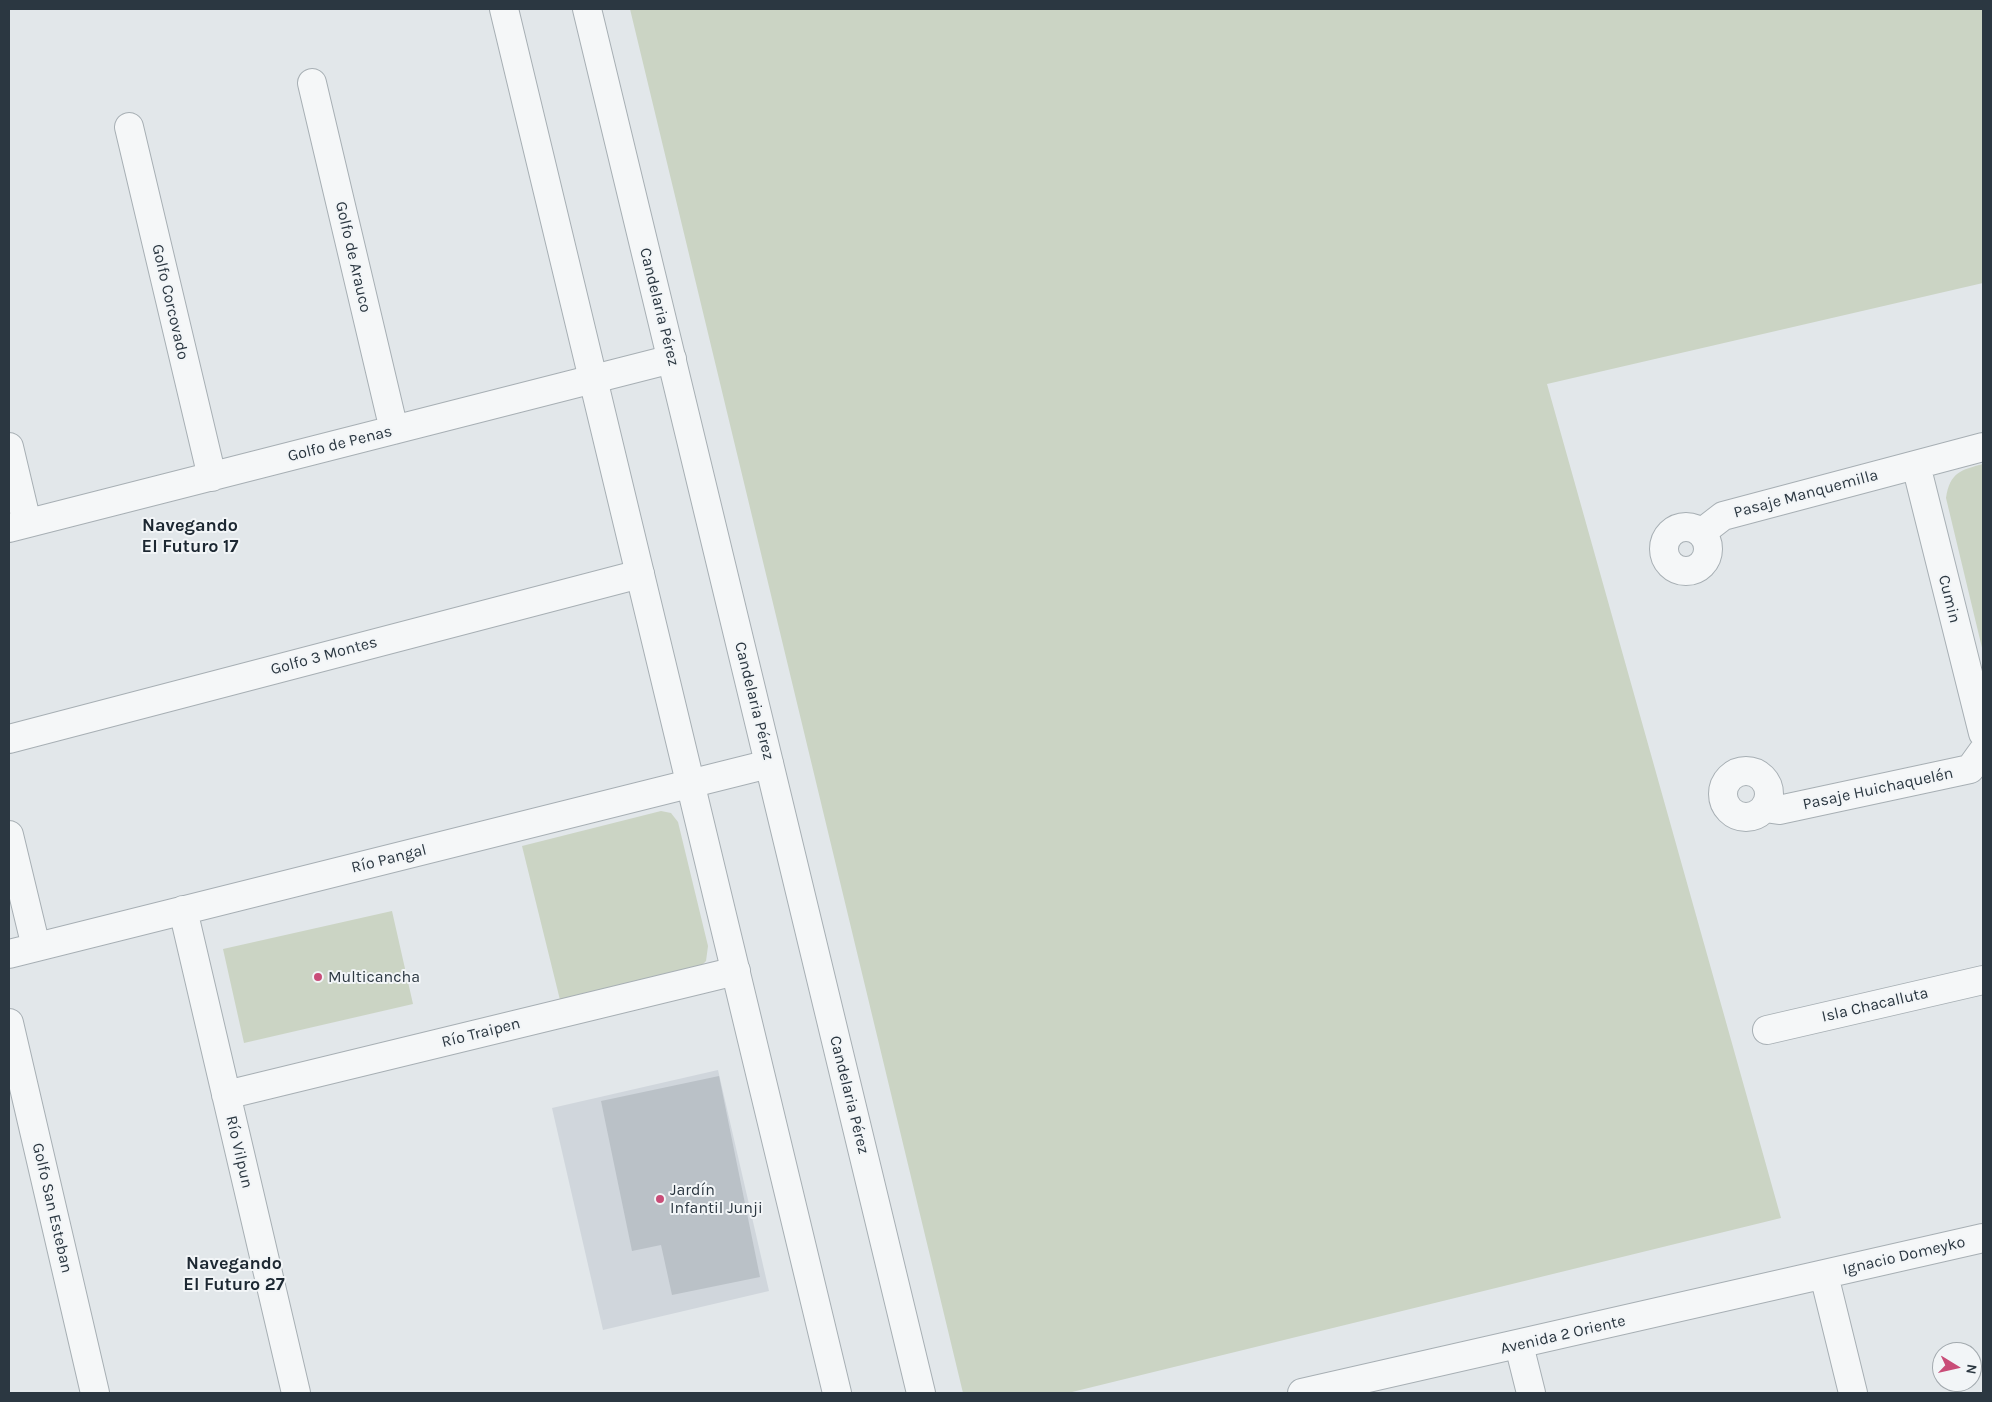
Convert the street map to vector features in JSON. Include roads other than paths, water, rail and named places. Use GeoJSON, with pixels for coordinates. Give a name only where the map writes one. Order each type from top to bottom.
{"type":"FeatureCollection","features":[{"type":"Feature","properties":{"kind":"street"},"geometry":{"type":"LineString","coordinates":[[504,9],[837,1393]]}},
{"type":"Feature","properties":{"kind":"street","name":"Candelaria Pérez"},"geometry":{"type":"LineString","coordinates":[[587,9],[921,1393]]}},
{"type":"Feature","properties":{"kind":"street","name":"Golfo de Arauco"},"geometry":{"type":"LineString","coordinates":[[312,83],[394,430]]}},
{"type":"Feature","properties":{"kind":"street","name":"Golfo Corcovado"},"geometry":{"type":"LineString","coordinates":[[129,127],[212,477]]}},
{"type":"Feature","properties":{"kind":"street","name":"Golfo de Penas"},"geometry":{"type":"LineString","coordinates":[[18,526],[672,359]]}},
{"type":"Feature","properties":{"kind":"street"},"geometry":{"type":"LineString","coordinates":[[9,447],[18,526]]}},
{"type":"Feature","properties":{"kind":"street","name":"Pasaje Manquemilla"},"geometry":{"type":"LineString","coordinates":[[1701,532],[1723,516],[1983,447]]}},
{"type":"Feature","properties":{"kind":"street","name":"Cumin"},"geometry":{"type":"LineString","coordinates":[[1916,465],[1983,733]]}},
{"type":"Feature","properties":{"kind":"street","name":"Golfo 3 Montes"},"geometry":{"type":"LineString","coordinates":[[9,739],[640,574]]}},
{"type":"Feature","properties":{"kind":"street","name":"Pasaje Huichaquelén"},"geometry":{"type":"LineString","coordinates":[[1765,808],[1779,810],[1970,769],[1983,751]]}},
{"type":"Feature","properties":{"kind":"street","name":"Río Pangal"},"geometry":{"type":"LineString","coordinates":[[9,954],[769,764]]}},
{"type":"Feature","properties":{"kind":"street"},"geometry":{"type":"LineString","coordinates":[[9,835],[36,947]]}},
{"type":"Feature","properties":{"kind":"street","name":"Río Vilpun"},"geometry":{"type":"LineString","coordinates":[[183,910],[296,1393]]}},
{"type":"Feature","properties":{"kind":"street","name":"Río Traipen"},"geometry":{"type":"LineString","coordinates":[[226,1095],[736,971]]}},
{"type":"Feature","properties":{"kind":"street","name":"Isla Chacalluta"},"geometry":{"type":"LineString","coordinates":[[1767,1030],[1983,980]]}},
{"type":"Feature","properties":{"kind":"street","name":"Golfo San Esteban"},"geometry":{"type":"LineString","coordinates":[[9,1023],[95,1393]]}},
{"type":"Feature","properties":{"kind":"street","name":"Ignacio Domeyko"},"geometry":{"type":"LineString","coordinates":[[1824,1275],[1983,1238]]}},
{"type":"Feature","properties":{"kind":"street"},"geometry":{"type":"LineString","coordinates":[[1824,1275],[1852,1393]]}},
{"type":"Feature","properties":{"kind":"street","name":"Avenida 2 Oriente"},"geometry":{"type":"LineString","coordinates":[[1302,1393],[1824,1275]]}},
{"type":"Feature","properties":{"kind":"street"},"geometry":{"type":"LineString","coordinates":[[1519,1345],[1530,1393]]}},
{"type":"Feature","properties":{"kind":"place","name":"Multicancha"},"geometry":{"type":"Point","coordinates":[318,977]}},
{"type":"Feature","properties":{"kind":"place","name":"Jardín Infantil Junji"},"geometry":{"type":"Point","coordinates":[660,1199]}},
{"type":"Feature","properties":{"kind":"district","name":"Navegando El Futuro 17"},"geometry":{"type":"Point","coordinates":[190,536]}},
{"type":"Feature","properties":{"kind":"district","name":"Navegando El Futuro 27"},"geometry":{"type":"Point","coordinates":[234,1274]}}]}
